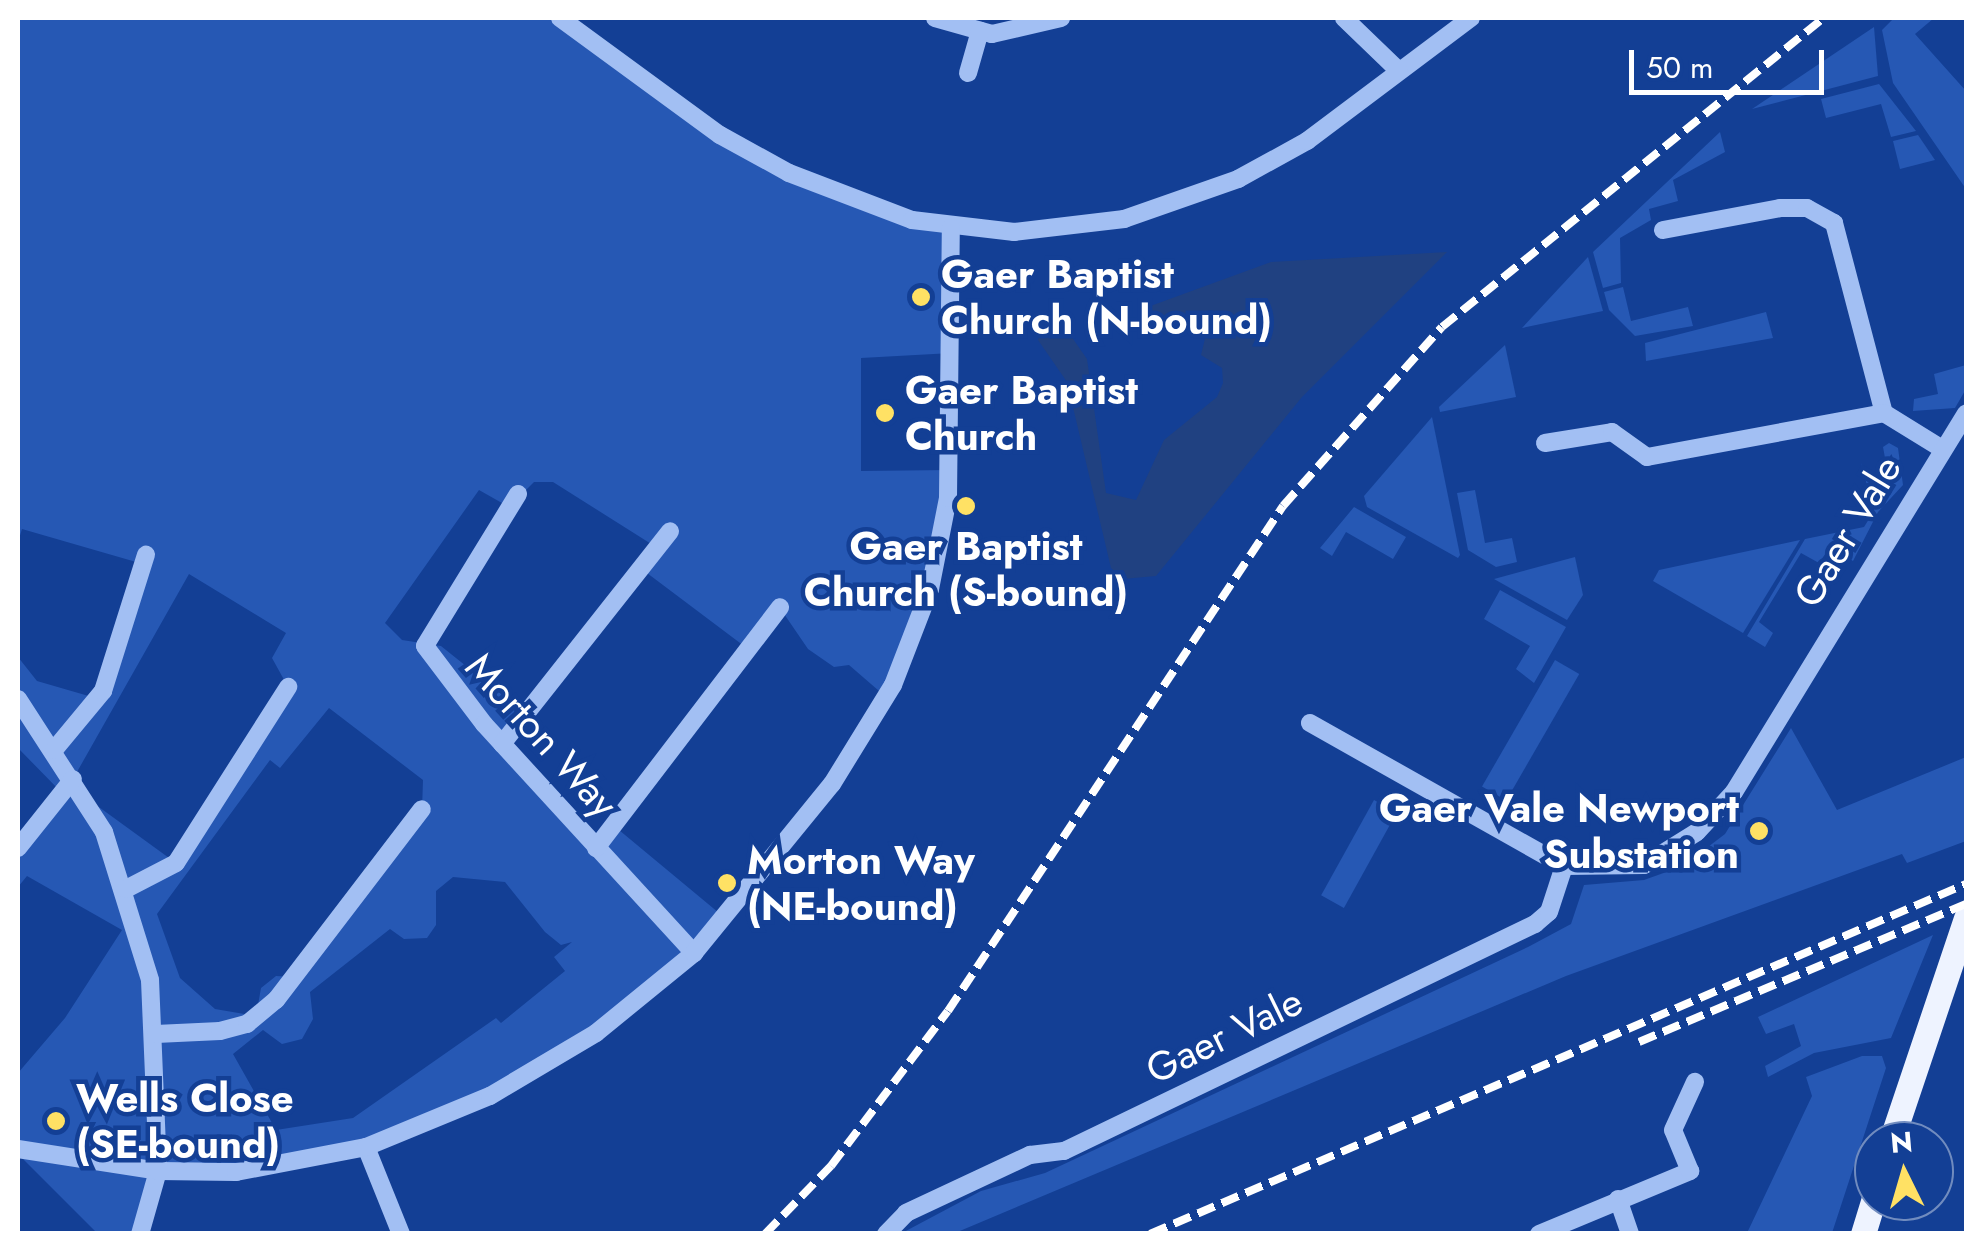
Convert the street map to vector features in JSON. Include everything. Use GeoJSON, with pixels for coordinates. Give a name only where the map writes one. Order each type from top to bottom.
{"type":"FeatureCollection","features":[{"type":"Feature","properties":{"kind":"main road"},"geometry":{"type":"LineString","coordinates":[[1899,1121],[1966,918]]}},
{"type":"Feature","properties":{"kind":"street"},"geometry":{"type":"LineString","coordinates":[[560,18],[772,163],[858,204],[952,228],[1064,229],[1179,204],[1306,141],[1472,18]]}},
{"type":"Feature","properties":{"kind":"street"},"geometry":{"type":"LineString","coordinates":[[935,18],[1002,34],[1061,18]]}},
{"type":"Feature","properties":{"kind":"street"},"geometry":{"type":"LineString","coordinates":[[1344,18],[1399,71]]}},
{"type":"Feature","properties":{"kind":"street"},"geometry":{"type":"LineString","coordinates":[[968,72],[980,31]]}},
{"type":"Feature","properties":{"kind":"street","name":"Gaer Vale"},"geometry":{"type":"LineString","coordinates":[[1664,230],[1780,208],[1807,208],[1834,224],[1884,413]]}},
{"type":"Feature","properties":{"kind":"street"},"geometry":{"type":"LineString","coordinates":[[18,1149],[158,1171],[236,1172],[366,1148],[490,1096],[596,1033],[694,953],[832,784],[894,686],[930,589],[948,498],[952,228]]}},
{"type":"Feature","properties":{"kind":"street","name":"Gaer Vale"},"geometry":{"type":"LineString","coordinates":[[1546,442],[1612,432],[1647,457],[1884,413],[1940,447]]}},
{"type":"Feature","properties":{"kind":"street","name":"Gaer Vale"},"geometry":{"type":"LineString","coordinates":[[1310,723],[1564,866],[1616,871],[1671,850],[1720,811],[1940,447],[1966,413]]}},
{"type":"Feature","properties":{"kind":"street","name":"Morton Way"},"geometry":{"type":"LineString","coordinates":[[518,494],[424,646],[502,744],[694,953]]}},
{"type":"Feature","properties":{"kind":"street"},"geometry":{"type":"LineString","coordinates":[[502,744],[670,530]]}},
{"type":"Feature","properties":{"kind":"street"},"geometry":{"type":"LineString","coordinates":[[54,750],[103,692],[146,555]]}},
{"type":"Feature","properties":{"kind":"street"},"geometry":{"type":"LineString","coordinates":[[596,848],[780,608]]}},
{"type":"Feature","properties":{"kind":"street"},"geometry":{"type":"LineString","coordinates":[[126,889],[176,863],[288,686]]}},
{"type":"Feature","properties":{"kind":"street"},"geometry":{"type":"LineString","coordinates":[[18,700],[72,780],[126,889],[156,1034],[158,1171],[140,1234]]}},
{"type":"Feature","properties":{"kind":"street"},"geometry":{"type":"LineString","coordinates":[[18,848],[72,780]]}},
{"type":"Feature","properties":{"kind":"street"},"geometry":{"type":"LineString","coordinates":[[156,1034],[247,1024],[276,1000],[422,809]]}},
{"type":"Feature","properties":{"kind":"street","name":"Gaer Vale"},"geometry":{"type":"LineString","coordinates":[[886,1234],[924,1205],[1030,1154],[1064,1151],[1536,924],[1549,912],[1564,866]]}},
{"type":"Feature","properties":{"kind":"street"},"geometry":{"type":"LineString","coordinates":[[1539,1234],[1690,1171],[1673,1130],[1695,1082]]}},
{"type":"Feature","properties":{"kind":"street"},"geometry":{"type":"LineString","coordinates":[[366,1148],[401,1234]]}},
{"type":"Feature","properties":{"kind":"street"},"geometry":{"type":"LineString","coordinates":[[1618,1199],[1630,1234]]}},
{"type":"Feature","properties":{"kind":"shaded area"},"geometry":{"type":"Polygon","coordinates":[[[18,18],[560,18],[789,173],[951,228],[952,353],[861,358],[861,471],[949,470],[930,589],[886,697],[849,665],[834,667],[808,649],[780,608],[748,649],[639,567],[656,547],[553,482],[534,482],[509,507],[479,490],[385,623],[402,640],[441,646],[526,714],[503,744],[595,847],[613,825],[725,918],[596,1033],[490,1096],[294,1163],[159,1171],[140,1233],[97,1233],[18,1154],[18,1073],[65,1018],[122,930],[27,876],[18,887],[18,848],[62,793],[18,748],[18,657],[37,681],[99,699],[143,564],[22,529],[18,542],[18,18]],[[189,574],[73,779],[81,794],[176,863],[288,687],[272,658],[286,633],[189,574]],[[329,708],[280,768],[270,760],[157,914],[180,978],[215,1009],[256,1016],[261,988],[276,976],[294,977],[422,809],[423,780],[329,708]],[[453,877],[436,891],[436,925],[427,938],[404,939],[390,929],[310,992],[313,1019],[302,1039],[282,1044],[263,1030],[233,1054],[276,1130],[353,1118],[496,1018],[501,1023],[565,971],[554,957],[572,942],[561,945],[545,932],[505,882],[453,877]]]}},
{"type":"Feature","properties":{"kind":"shaded area"},"geometry":{"type":"Polygon","coordinates":[[[1894,18],[1934,18],[1915,34],[1966,91],[1966,189],[1893,83],[1882,30],[1894,18]]]}},
{"type":"Feature","properties":{"kind":"shaded area"},"geometry":{"type":"Polygon","coordinates":[[[1874,27],[1878,76],[1752,109],[1874,27]]]}},
{"type":"Feature","properties":{"kind":"shaded area"},"geometry":{"type":"Polygon","coordinates":[[[1879,84],[1916,131],[1891,137],[1881,104],[1826,118],[1821,99],[1879,84]]]}},
{"type":"Feature","properties":{"kind":"shaded area"},"geometry":{"type":"Polygon","coordinates":[[[1720,132],[1725,152],[1673,180],[1678,201],[1649,209],[1651,220],[1620,238],[1621,283],[1603,288],[1593,252],[1720,132]]]}},
{"type":"Feature","properties":{"kind":"shaded area"},"geometry":{"type":"Polygon","coordinates":[[[1918,135],[1935,160],[1900,169],[1893,141],[1918,135]]]}},
{"type":"Feature","properties":{"kind":"shaded area"},"geometry":{"type":"Polygon","coordinates":[[[1447,252],[1302,397],[1156,576],[1123,579],[1111,568],[1067,382],[1038,340],[1041,328],[1071,336],[1087,359],[1106,493],[1136,500],[1164,440],[1217,397],[1223,383],[1222,368],[1201,355],[1209,322],[1184,315],[1169,323],[1145,308],[1271,262],[1447,252]]]}},
{"type":"Feature","properties":{"kind":"shaded area"},"geometry":{"type":"Polygon","coordinates":[[[1588,257],[1603,311],[1522,328],[1588,257]]]}},
{"type":"Feature","properties":{"kind":"shaded area"},"geometry":{"type":"Polygon","coordinates":[[[1623,287],[1631,321],[1688,307],[1693,326],[1635,336],[1609,310],[1604,292],[1623,287]]]}},
{"type":"Feature","properties":{"kind":"shaded area"},"geometry":{"type":"Polygon","coordinates":[[[1766,312],[1773,338],[1646,361],[1645,343],[1766,312]]]}},
{"type":"Feature","properties":{"kind":"shaded area"},"geometry":{"type":"Polygon","coordinates":[[[1505,345],[1516,397],[1440,412],[1439,407],[1505,345]]]}},
{"type":"Feature","properties":{"kind":"shaded area"},"geometry":{"type":"Polygon","coordinates":[[[1966,365],[1966,389],[1955,408],[1913,411],[1914,399],[1938,394],[1934,374],[1966,365]]]}},
{"type":"Feature","properties":{"kind":"shaded area"},"geometry":{"type":"Polygon","coordinates":[[[1432,417],[1458,558],[1367,507],[1364,496],[1432,417]]]}},
{"type":"Feature","properties":{"kind":"shaded area"},"geometry":{"type":"Polygon","coordinates":[[[1889,443],[1898,448],[1903,485],[1878,512],[1853,561],[1830,547],[1819,563],[1801,553],[1759,622],[1773,633],[1765,647],[1747,636],[1805,539],[1864,527],[1874,511],[1861,463],[1870,484],[1889,480],[1883,447],[1889,443]]]}},
{"type":"Feature","properties":{"kind":"shaded area"},"geometry":{"type":"Polygon","coordinates":[[[1475,490],[1485,543],[1512,538],[1517,562],[1496,567],[1468,550],[1457,493],[1475,490]]]}},
{"type":"Feature","properties":{"kind":"shaded area"},"geometry":{"type":"Polygon","coordinates":[[[1354,507],[1406,537],[1393,559],[1346,532],[1332,556],[1320,548],[1354,507]]]}},
{"type":"Feature","properties":{"kind":"shaded area"},"geometry":{"type":"Polygon","coordinates":[[[1800,540],[1743,633],[1653,581],[1659,570],[1800,540]]]}},
{"type":"Feature","properties":{"kind":"shaded area"},"geometry":{"type":"Polygon","coordinates":[[[1575,557],[1583,595],[1567,620],[1494,579],[1575,557]]]}},
{"type":"Feature","properties":{"kind":"shaded area"},"geometry":{"type":"Polygon","coordinates":[[[1500,590],[1566,627],[1534,683],[1516,669],[1530,646],[1484,619],[1500,590]]]}},
{"type":"Feature","properties":{"kind":"shaded area"},"geometry":{"type":"Polygon","coordinates":[[[1555,660],[1579,674],[1506,800],[1482,786],[1555,660]]]}},
{"type":"Feature","properties":{"kind":"shaded area"},"geometry":{"type":"Polygon","coordinates":[[[1791,728],[1837,810],[1966,757],[1966,841],[1907,863],[1902,854],[1566,976],[955,1233],[902,1233],[981,1191],[1045,1173],[1528,947],[1571,924],[1584,885],[1644,880],[1683,866],[1725,834],[1791,728]]]}},
{"type":"Feature","properties":{"kind":"shaded area"},"geometry":{"type":"Polygon","coordinates":[[[1374,800],[1397,813],[1344,908],[1321,895],[1374,800]]]}},
{"type":"Feature","properties":{"kind":"shaded area"},"geometry":{"type":"Polygon","coordinates":[[[1933,935],[1891,1038],[1814,1053],[1768,1077],[1765,1066],[1801,1046],[1794,1024],[1766,1034],[1758,1017],[1933,935]]]}},
{"type":"Feature","properties":{"kind":"shaded area"},"geometry":{"type":"Polygon","coordinates":[[[1862,1056],[1882,1056],[1886,1068],[1869,1121],[1854,1121],[1854,1166],[1832,1233],[1747,1233],[1812,1096],[1806,1077],[1862,1056]]]}},
{"type":"Feature","properties":{"kind":"railway"},"geometry":{"type":"LineString","coordinates":[[765,1234],[831,1166],[948,1011],[1283,506],[1442,327],[1823,18]]}},
{"type":"Feature","properties":{"kind":"railway"},"geometry":{"type":"LineString","coordinates":[[1150,1234],[1966,884]]}},
{"type":"Feature","properties":{"kind":"railway"},"geometry":{"type":"LineString","coordinates":[[1639,1042],[1966,904]]}},
{"type":"Feature","properties":{"kind":"place","name":"Gaer Baptist Church (N-bound)"},"geometry":{"type":"Point","coordinates":[921,297]}},
{"type":"Feature","properties":{"kind":"place","name":"Gaer Baptist Church"},"geometry":{"type":"Point","coordinates":[885,413]}},
{"type":"Feature","properties":{"kind":"place","name":"Gaer Baptist Church (S-bound)"},"geometry":{"type":"Point","coordinates":[966,506]}},
{"type":"Feature","properties":{"kind":"place","name":"Gaer Vale Newport Substation"},"geometry":{"type":"Point","coordinates":[1759,831]}},
{"type":"Feature","properties":{"kind":"place","name":"Morton Way (NE-bound)"},"geometry":{"type":"Point","coordinates":[727,883]}},
{"type":"Feature","properties":{"kind":"place","name":"Wells Close (SE-bound)"},"geometry":{"type":"Point","coordinates":[56,1121]}}]}
